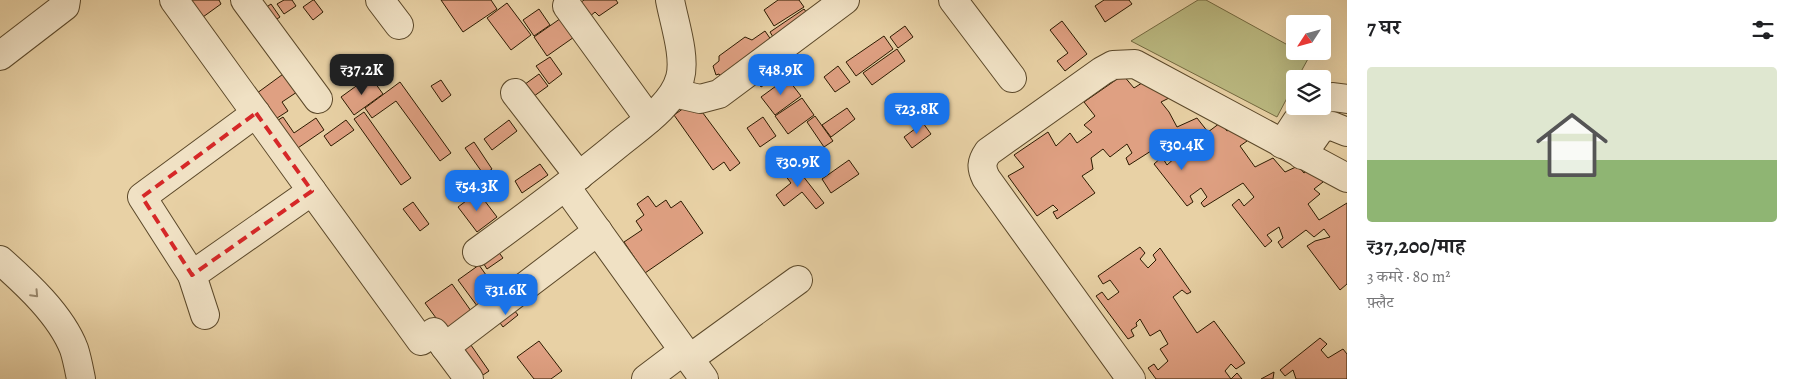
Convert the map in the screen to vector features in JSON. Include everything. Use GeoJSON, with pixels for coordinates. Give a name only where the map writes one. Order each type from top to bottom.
{"type":"FeatureCollection","features":[{"type":"Feature","properties":{"kind":"street"},"geometry":{"type":"LineString","coordinates":[[0,56],[65,6],[66,0]]}},
{"type":"Feature","properties":{"kind":"street"},"geometry":{"type":"LineString","coordinates":[[174,0],[312,191],[433,344],[469,379]]}},
{"type":"Feature","properties":{"kind":"street"},"geometry":{"type":"LineString","coordinates":[[244,0],[318,99]]}},
{"type":"Feature","properties":{"kind":"street"},"geometry":{"type":"LineString","coordinates":[[380,0],[399,25]]}},
{"type":"Feature","properties":{"kind":"street"},"geometry":{"type":"LineString","coordinates":[[477,252],[572,182],[649,118],[674,93],[680,78],[682,61],[670,0]]}},
{"type":"Feature","properties":{"kind":"street"},"geometry":{"type":"LineString","coordinates":[[674,93],[700,99],[719,94],[845,0]]}},
{"type":"Feature","properties":{"kind":"street"},"geometry":{"type":"LineString","coordinates":[[953,0],[1012,78]]}},
{"type":"Feature","properties":{"kind":"street"},"geometry":{"type":"LineString","coordinates":[[566,6],[649,118]]}},
{"type":"Feature","properties":{"kind":"street"},"geometry":{"type":"LineString","coordinates":[[1131,379],[986,178],[982,169],[982,159],[988,152],[1113,65],[1135,64],[1347,178]]}},
{"type":"Feature","properties":{"kind":"street"},"geometry":{"type":"LineString","coordinates":[[515,94],[572,182],[598,231],[692,363]]}},
{"type":"Feature","properties":{"kind":"street"},"geometry":{"type":"LineString","coordinates":[[1331,97],[1347,99]]}},
{"type":"Feature","properties":{"kind":"street"},"geometry":{"type":"LineString","coordinates":[[205,315],[192,275],[142,197],[256,113]]}},
{"type":"Feature","properties":{"kind":"street"},"geometry":{"type":"LineString","coordinates":[[1292,150],[1297,121],[1302,115]]}},
{"type":"Feature","properties":{"kind":"street"},"geometry":{"type":"LineString","coordinates":[[1292,150],[1321,128],[1332,126],[1347,132]]}},
{"type":"Feature","properties":{"kind":"street"},"geometry":{"type":"LineString","coordinates":[[192,275],[312,191]]}},
{"type":"Feature","properties":{"kind":"street"},"geometry":{"type":"LineString","coordinates":[[433,344],[598,231]]}},
{"type":"Feature","properties":{"kind":"street"},"geometry":{"type":"LineString","coordinates":[[365,237],[433,344]]}},
{"type":"Feature","properties":{"kind":"street"},"geometry":{"type":"LineString","coordinates":[[0,260],[22,280],[58,320],[74,348],[81,379]]}},
{"type":"Feature","properties":{"kind":"street"},"geometry":{"type":"LineString","coordinates":[[646,379],[692,363],[798,280]]}},
{"type":"Feature","properties":{"kind":"highlighted area"},"geometry":{"type":"Polygon","coordinates":[[[256,113],[312,191],[192,275],[142,197],[256,113]]]}},
{"type":"Feature","properties":{"kind":"shaded area"},"geometry":{"type":"Polygon","coordinates":[[[1198,0],[1206,0],[1286,44],[1286,60],[1307,60],[1302,70],[1286,70],[1286,100],[1277,117],[1131,41],[1198,0]]]}},
{"type":"Feature","properties":{"kind":"building"},"geometry":{"type":"Polygon","coordinates":[[[181,0],[219,0],[221,4],[196,22],[181,0]]]}},
{"type":"Feature","properties":{"kind":"building"},"geometry":{"type":"Polygon","coordinates":[[[284,0],[292,0],[296,6],[284,14],[277,4],[284,0]]]}},
{"type":"Feature","properties":{"kind":"building"},"geometry":{"type":"Polygon","coordinates":[[[313,0],[323,12],[313,20],[303,7],[313,0]]]}},
{"type":"Feature","properties":{"kind":"building"},"geometry":{"type":"Polygon","coordinates":[[[441,0],[491,0],[497,9],[463,32],[441,0]]]}},
{"type":"Feature","properties":{"kind":"building"},"geometry":{"type":"Polygon","coordinates":[[[584,0],[616,0],[618,3],[599,16],[595,12],[589,17],[577,5],[584,0]]]}},
{"type":"Feature","properties":{"kind":"building"},"geometry":{"type":"Polygon","coordinates":[[[778,0],[799,0],[804,7],[774,26],[764,10],[778,0]]]}},
{"type":"Feature","properties":{"kind":"building"},"geometry":{"type":"Polygon","coordinates":[[[1104,0],[1129,0],[1132,4],[1105,22],[1095,6],[1104,0]]]}},
{"type":"Feature","properties":{"kind":"building"},"geometry":{"type":"Polygon","coordinates":[[[507,3],[531,35],[511,50],[487,18],[507,3]]]}},
{"type":"Feature","properties":{"kind":"building"},"geometry":{"type":"Polygon","coordinates":[[[271,4],[280,17],[268,25],[258,13],[271,4]]]}},
{"type":"Feature","properties":{"kind":"building"},"geometry":{"type":"Polygon","coordinates":[[[539,9],[550,25],[534,36],[523,20],[539,9]]]}},
{"type":"Feature","properties":{"kind":"building"},"geometry":{"type":"Polygon","coordinates":[[[804,9],[813,21],[778,45],[770,32],[804,9]]]}},
{"type":"Feature","properties":{"kind":"building"},"geometry":{"type":"Polygon","coordinates":[[[564,16],[577,35],[547,56],[534,37],[564,16]]]}},
{"type":"Feature","properties":{"kind":"building"},"geometry":{"type":"Polygon","coordinates":[[[1062,21],[1087,54],[1065,71],[1057,61],[1068,53],[1050,30],[1062,21]]]}},
{"type":"Feature","properties":{"kind":"building"},"geometry":{"type":"Polygon","coordinates":[[[905,26],[913,37],[898,48],[890,37],[905,26]]]}},
{"type":"Feature","properties":{"kind":"building"},"geometry":{"type":"Polygon","coordinates":[[[765,31],[776,47],[721,77],[719,74],[716,75],[713,66],[719,61],[719,56],[745,37],[752,40],[765,31]]]}},
{"type":"Feature","properties":{"kind":"building"},"geometry":{"type":"Polygon","coordinates":[[[884,36],[893,49],[856,76],[846,62],[884,36]]]}},
{"type":"Feature","properties":{"kind":"building"},"geometry":{"type":"Polygon","coordinates":[[[897,49],[905,61],[872,85],[863,73],[897,49]]]}},
{"type":"Feature","properties":{"kind":"building"},"geometry":{"type":"Polygon","coordinates":[[[550,57],[562,74],[549,84],[536,66],[550,57]]]}},
{"type":"Feature","properties":{"kind":"building"},"geometry":{"type":"Polygon","coordinates":[[[775,61],[783,72],[761,87],[754,77],[775,61]]]}},
{"type":"Feature","properties":{"kind":"building"},"geometry":{"type":"Polygon","coordinates":[[[838,66],[850,82],[835,92],[824,77],[838,66]]]}},
{"type":"Feature","properties":{"kind":"building"},"geometry":{"type":"Polygon","coordinates":[[[290,69],[303,88],[282,102],[288,111],[271,122],[253,96],[290,69]]]}},
{"type":"Feature","properties":{"kind":"building"},"geometry":{"type":"Polygon","coordinates":[[[539,74],[548,86],[530,99],[521,87],[539,74]]]}},
{"type":"Feature","properties":{"kind":"building"},"geometry":{"type":"Polygon","coordinates":[[[1123,75],[1134,88],[1145,81],[1151,89],[1158,84],[1169,98],[1161,102],[1177,127],[1197,118],[1208,132],[1220,123],[1227,131],[1233,127],[1247,141],[1240,146],[1255,167],[1273,158],[1285,172],[1298,166],[1304,173],[1312,167],[1323,182],[1314,189],[1320,194],[1308,204],[1319,220],[1347,203],[1347,284],[1340,290],[1307,246],[1315,241],[1330,237],[1324,229],[1314,237],[1306,230],[1282,248],[1278,242],[1283,238],[1279,227],[1267,235],[1272,241],[1265,247],[1232,205],[1239,199],[1244,206],[1254,197],[1243,183],[1204,207],[1201,203],[1207,197],[1201,188],[1190,196],[1193,202],[1187,206],[1154,164],[1162,157],[1167,165],[1177,156],[1172,145],[1162,144],[1129,165],[1126,158],[1132,153],[1127,144],[1110,157],[1103,149],[1091,158],[1093,169],[1082,176],[1095,193],[1057,219],[1053,212],[1058,210],[1053,205],[1037,216],[1008,176],[1024,167],[1014,155],[1048,132],[1056,146],[1070,133],[1077,143],[1092,132],[1084,125],[1095,116],[1084,102],[1123,75]]]}},
{"type":"Feature","properties":{"kind":"building"},"geometry":{"type":"Polygon","coordinates":[[[370,76],[383,94],[354,115],[341,97],[370,76]]]}},
{"type":"Feature","properties":{"kind":"building"},"geometry":{"type":"Polygon","coordinates":[[[787,78],[801,96],[775,115],[761,97],[787,78]]]}},
{"type":"Feature","properties":{"kind":"building"},"geometry":{"type":"Polygon","coordinates":[[[441,80],[451,95],[442,102],[431,86],[441,80]]]}},
{"type":"Feature","properties":{"kind":"building"},"geometry":{"type":"Polygon","coordinates":[[[400,82],[451,153],[440,161],[396,101],[372,118],[365,108],[400,82]]]}},
{"type":"Feature","properties":{"kind":"building"},"geometry":{"type":"Polygon","coordinates":[[[802,98],[814,115],[788,134],[775,116],[802,98]]]}},
{"type":"Feature","properties":{"kind":"building"},"geometry":{"type":"Polygon","coordinates":[[[694,101],[740,163],[730,171],[724,162],[713,170],[674,115],[694,101]]]}},
{"type":"Feature","properties":{"kind":"building"},"geometry":{"type":"Polygon","coordinates":[[[847,108],[855,119],[831,137],[822,125],[847,108]]]}},
{"type":"Feature","properties":{"kind":"building"},"geometry":{"type":"Polygon","coordinates":[[[364,112],[411,178],[401,185],[354,119],[364,112]]]}},
{"type":"Feature","properties":{"kind":"building"},"geometry":{"type":"Polygon","coordinates":[[[815,116],[833,141],[824,147],[807,122],[815,116]]]}},
{"type":"Feature","properties":{"kind":"building"},"geometry":{"type":"Polygon","coordinates":[[[283,117],[294,133],[316,118],[324,130],[292,152],[272,124],[283,117]]]}},
{"type":"Feature","properties":{"kind":"building"},"geometry":{"type":"Polygon","coordinates":[[[763,117],[776,136],[760,147],[747,128],[763,117]]]}},
{"type":"Feature","properties":{"kind":"building"},"geometry":{"type":"Polygon","coordinates":[[[346,120],[354,130],[331,146],[324,136],[346,120]]]}},
{"type":"Feature","properties":{"kind":"building"},"geometry":{"type":"Polygon","coordinates":[[[509,120],[517,131],[492,150],[484,139],[509,120]]]}},
{"type":"Feature","properties":{"kind":"building"},"geometry":{"type":"Polygon","coordinates":[[[923,123],[931,134],[912,148],[904,137],[923,123]]]}},
{"type":"Feature","properties":{"kind":"building"},"geometry":{"type":"Polygon","coordinates":[[[474,142],[492,169],[484,175],[465,148],[474,142]]]}},
{"type":"Feature","properties":{"kind":"building"},"geometry":{"type":"Polygon","coordinates":[[[849,160],[859,174],[831,193],[822,179],[849,160]]]}},
{"type":"Feature","properties":{"kind":"building"},"geometry":{"type":"Polygon","coordinates":[[[792,162],[824,203],[816,209],[802,192],[784,206],[776,195],[791,183],[781,170],[792,162]]]}},
{"type":"Feature","properties":{"kind":"building"},"geometry":{"type":"Polygon","coordinates":[[[540,164],[548,175],[522,193],[515,181],[540,164]]]}},
{"type":"Feature","properties":{"kind":"building"},"geometry":{"type":"Polygon","coordinates":[[[478,192],[497,217],[477,232],[458,207],[478,192]]]}},
{"type":"Feature","properties":{"kind":"building"},"geometry":{"type":"Polygon","coordinates":[[[648,196],[656,207],[666,200],[671,208],[681,201],[703,233],[645,273],[624,242],[642,230],[636,221],[644,215],[637,204],[648,196]]]}},
{"type":"Feature","properties":{"kind":"building"},"geometry":{"type":"Polygon","coordinates":[[[413,202],[429,224],[420,231],[403,209],[413,202]]]}},
{"type":"Feature","properties":{"kind":"building"},"geometry":{"type":"Polygon","coordinates":[[[1140,247],[1145,253],[1140,259],[1148,268],[1156,260],[1153,255],[1160,248],[1191,292],[1187,294],[1182,290],[1173,297],[1197,333],[1214,321],[1245,363],[1236,369],[1231,364],[1225,371],[1231,379],[1156,379],[1148,368],[1154,364],[1158,370],[1168,361],[1160,349],[1168,344],[1160,330],[1150,336],[1140,319],[1136,323],[1137,326],[1131,330],[1134,336],[1128,339],[1096,296],[1102,292],[1108,300],[1119,292],[1110,280],[1103,284],[1098,276],[1140,247]]]}},
{"type":"Feature","properties":{"kind":"building"},"geometry":{"type":"Polygon","coordinates":[[[497,250],[503,258],[487,269],[482,261],[497,250]]]}},
{"type":"Feature","properties":{"kind":"building"},"geometry":{"type":"Polygon","coordinates":[[[479,265],[503,299],[483,314],[458,280],[479,265]]]}},
{"type":"Feature","properties":{"kind":"building"},"geometry":{"type":"Polygon","coordinates":[[[452,284],[476,318],[450,337],[425,303],[452,284]]]}},
{"type":"Feature","properties":{"kind":"building"},"geometry":{"type":"Polygon","coordinates":[[[510,305],[518,315],[503,327],[495,316],[510,305]]]}},
{"type":"Feature","properties":{"kind":"building"},"geometry":{"type":"Polygon","coordinates":[[[466,338],[489,371],[480,377],[457,345],[466,338]]]}},
{"type":"Feature","properties":{"kind":"building"},"geometry":{"type":"Polygon","coordinates":[[[1320,338],[1327,344],[1321,350],[1328,358],[1343,349],[1347,354],[1347,379],[1296,379],[1293,370],[1285,376],[1280,370],[1320,338]]]}},
{"type":"Feature","properties":{"kind":"building"},"geometry":{"type":"Polygon","coordinates":[[[539,341],[562,371],[551,379],[534,379],[517,357],[539,341]]]}},
{"type":"Feature","properties":{"kind":"building"},"geometry":{"type":"Polygon","coordinates":[[[1274,372],[1273,379],[1261,379],[1274,372]]]}},
{"type":"Feature","properties":{"kind":"building"},"geometry":{"type":"Polygon","coordinates":[[[1237,373],[1242,379],[1231,379],[1237,373]]]}}]}
